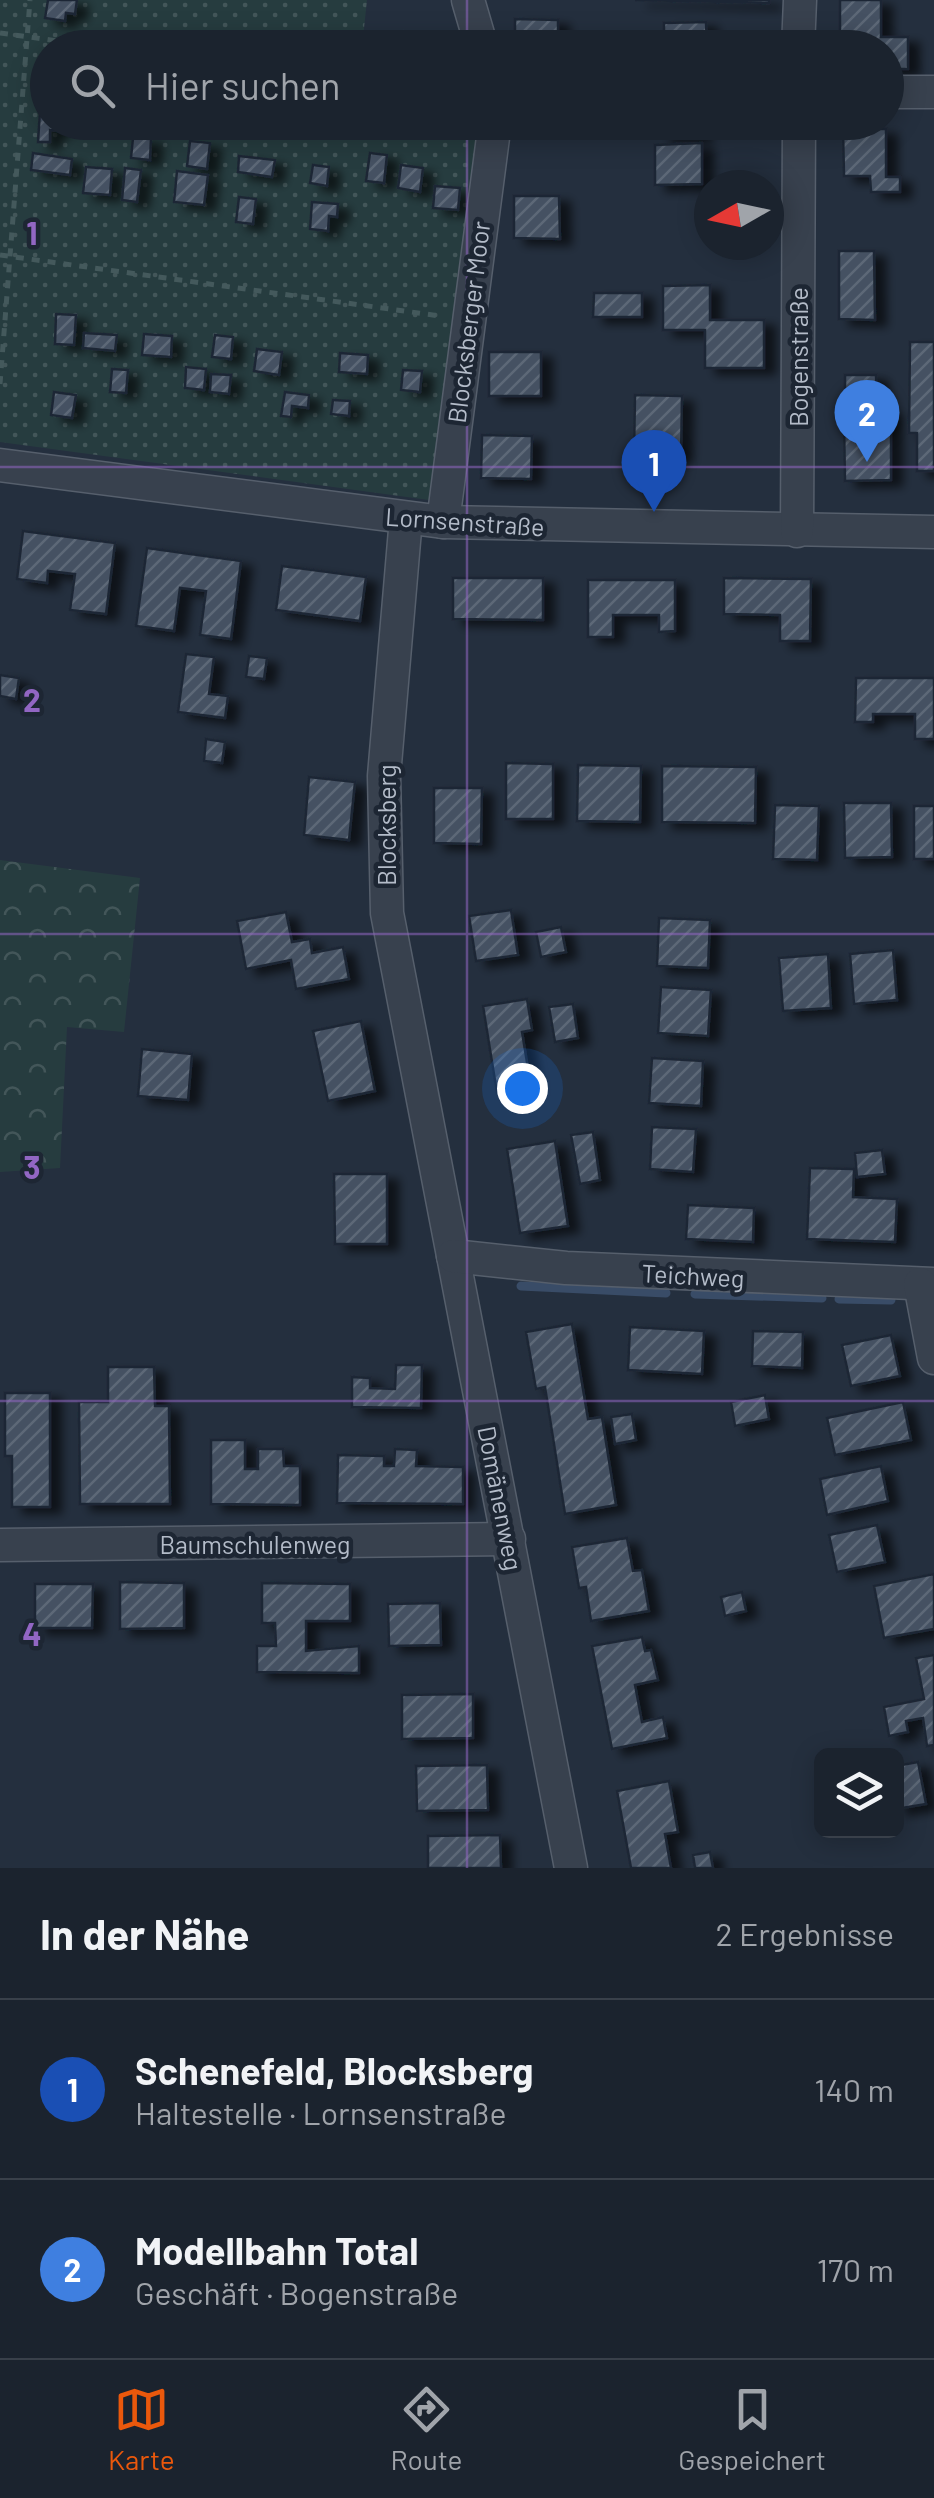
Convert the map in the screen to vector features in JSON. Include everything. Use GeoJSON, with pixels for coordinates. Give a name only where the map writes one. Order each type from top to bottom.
{"type":"FeatureCollection","features":[{"type":"Feature","properties":{"kind":"street"},"geometry":{"type":"LineString","coordinates":[[468,0],[477,30]]}},
{"type":"Feature","properties":{"kind":"street"},"geometry":{"type":"LineString","coordinates":[[799,30],[800,0]]}},
{"type":"Feature","properties":{"kind":"street"},"geometry":{"type":"LineString","coordinates":[[904,92],[934,92]]}},
{"type":"Feature","properties":{"kind":"street","name":"Blocksberger Moor"},"geometry":{"type":"LineString","coordinates":[[442,522],[493,140]]}},
{"type":"Feature","properties":{"kind":"street","name":"Bogenstraße"},"geometry":{"type":"LineString","coordinates":[[798,140],[798,531]]}},
{"type":"Feature","properties":{"kind":"street","name":"Lornsenstraße"},"geometry":{"type":"LineString","coordinates":[[0,465],[442,522],[934,532]]}},
{"type":"Feature","properties":{"kind":"street","name":"Blocksberg"},"geometry":{"type":"LineString","coordinates":[[406,518],[382,844],[387,913],[426,1130]]}},
{"type":"Feature","properties":{"kind":"street","name":"Domänenweg"},"geometry":{"type":"LineString","coordinates":[[426,1130],[571,1868]]}},
{"type":"Feature","properties":{"kind":"street","name":"Teichweg"},"geometry":{"type":"LineString","coordinates":[[453,1256],[566,1268],[927,1284]]}},
{"type":"Feature","properties":{"kind":"street"},"geometry":{"type":"LineString","coordinates":[[927,1284],[934,1358]]}},
{"type":"Feature","properties":{"kind":"street","name":"Baumschulenweg"},"geometry":{"type":"LineString","coordinates":[[0,1545],[509,1538]]}},
{"type":"Feature","properties":{"kind":"path"},"geometry":{"type":"LineString","coordinates":[[0,384],[30,0]]}},
{"type":"Feature","properties":{"kind":"path"},"geometry":{"type":"LineString","coordinates":[[0,33],[30,36]]}},
{"type":"Feature","properties":{"kind":"path"},"geometry":{"type":"LineString","coordinates":[[0,255],[468,320]]}},
{"type":"Feature","properties":{"kind":"green space"},"geometry":{"type":"Polygon","coordinates":[[[0,0],[367,0],[364,30],[30,30],[30,140],[478,140],[429,500],[0,442],[0,0]]]}},
{"type":"Feature","properties":{"kind":"green space"},"geometry":{"type":"Polygon","coordinates":[[[0,860],[140,878],[124,1032],[67,1027],[60,1168],[0,1172],[0,860]]]}},
{"type":"Feature","properties":{"kind":"building"},"geometry":{"type":"Polygon","coordinates":[[[48,0],[77,0],[75,14],[66,13],[65,21],[45,18],[48,0]]]}},
{"type":"Feature","properties":{"kind":"building"},"geometry":{"type":"Polygon","coordinates":[[[635,0],[769,0],[769,3],[635,0]]]}},
{"type":"Feature","properties":{"kind":"building"},"geometry":{"type":"Polygon","coordinates":[[[840,0],[881,0],[881,30],[840,30],[840,0]]]}},
{"type":"Feature","properties":{"kind":"building"},"geometry":{"type":"Polygon","coordinates":[[[515,19],[558,20],[558,30],[515,30],[515,19]]]}},
{"type":"Feature","properties":{"kind":"building"},"geometry":{"type":"Polygon","coordinates":[[[706,22],[706,30],[664,30],[664,23],[706,22]]]}},
{"type":"Feature","properties":{"kind":"building"},"geometry":{"type":"Polygon","coordinates":[[[904,37],[908,37],[908,69],[904,69],[904,37]]]}},
{"type":"Feature","properties":{"kind":"building"},"geometry":{"type":"Polygon","coordinates":[[[133,140],[151,140],[150,160],[131,158],[133,140]]]}},
{"type":"Feature","properties":{"kind":"building"},"geometry":{"type":"Polygon","coordinates":[[[843,140],[886,140],[886,177],[900,177],[900,192],[871,192],[870,176],[844,176],[843,140]]]}},
{"type":"Feature","properties":{"kind":"building"},"geometry":{"type":"Polygon","coordinates":[[[190,141],[210,143],[207,169],[187,166],[190,141]]]}},
{"type":"Feature","properties":{"kind":"building"},"geometry":{"type":"Polygon","coordinates":[[[702,143],[702,170],[694,170],[694,184],[655,185],[655,145],[702,143]]]}},
{"type":"Feature","properties":{"kind":"building"},"geometry":{"type":"Polygon","coordinates":[[[33,153],[72,159],[70,175],[31,170],[33,153]]]}},
{"type":"Feature","properties":{"kind":"building"},"geometry":{"type":"Polygon","coordinates":[[[370,153],[387,155],[384,183],[366,181],[370,153]]]}},
{"type":"Feature","properties":{"kind":"building"},"geometry":{"type":"Polygon","coordinates":[[[239,156],[275,160],[272,177],[238,172],[239,156]]]}},
{"type":"Feature","properties":{"kind":"building"},"geometry":{"type":"Polygon","coordinates":[[[313,165],[329,167],[327,186],[310,183],[313,165]]]}},
{"type":"Feature","properties":{"kind":"building"},"geometry":{"type":"Polygon","coordinates":[[[401,165],[423,168],[420,192],[398,188],[401,165]]]}},
{"type":"Feature","properties":{"kind":"building"},"geometry":{"type":"Polygon","coordinates":[[[86,167],[112,169],[110,195],[83,193],[86,167]]]}},
{"type":"Feature","properties":{"kind":"building"},"geometry":{"type":"Polygon","coordinates":[[[125,168],[141,170],[137,202],[122,200],[125,168]]]}},
{"type":"Feature","properties":{"kind":"building"},"geometry":{"type":"Polygon","coordinates":[[[177,171],[208,175],[204,205],[174,202],[177,171]]]}},
{"type":"Feature","properties":{"kind":"building"},"geometry":{"type":"Polygon","coordinates":[[[435,186],[460,188],[458,210],[433,208],[435,186]]]}},
{"type":"Feature","properties":{"kind":"building"},"geometry":{"type":"Polygon","coordinates":[[[514,196],[559,196],[560,239],[514,238],[514,196]]]}},
{"type":"Feature","properties":{"kind":"building"},"geometry":{"type":"Polygon","coordinates":[[[239,197],[256,199],[253,224],[236,222],[239,197]]]}},
{"type":"Feature","properties":{"kind":"building"},"geometry":{"type":"Polygon","coordinates":[[[312,202],[338,204],[337,217],[329,216],[328,231],[310,229],[312,202]]]}},
{"type":"Feature","properties":{"kind":"building"},"geometry":{"type":"Polygon","coordinates":[[[839,251],[874,251],[875,320],[839,319],[839,251]]]}},
{"type":"Feature","properties":{"kind":"building"},"geometry":{"type":"Polygon","coordinates":[[[710,285],[710,320],[764,320],[764,368],[705,368],[705,330],[663,330],[663,286],[710,285]]]}},
{"type":"Feature","properties":{"kind":"building"},"geometry":{"type":"Polygon","coordinates":[[[594,293],[642,293],[642,317],[593,317],[594,293]]]}},
{"type":"Feature","properties":{"kind":"building"},"geometry":{"type":"Polygon","coordinates":[[[56,314],[76,315],[74,345],[55,344],[56,314]]]}},
{"type":"Feature","properties":{"kind":"building"},"geometry":{"type":"Polygon","coordinates":[[[84,333],[117,335],[115,351],[83,348],[84,333]]]}},
{"type":"Feature","properties":{"kind":"building"},"geometry":{"type":"Polygon","coordinates":[[[144,334],[172,336],[171,357],[142,355],[144,334]]]}},
{"type":"Feature","properties":{"kind":"building"},"geometry":{"type":"Polygon","coordinates":[[[215,335],[233,337],[231,359],[212,357],[215,335]]]}},
{"type":"Feature","properties":{"kind":"building"},"geometry":{"type":"Polygon","coordinates":[[[910,342],[934,342],[934,471],[917,471],[917,433],[909,433],[910,342]]]}},
{"type":"Feature","properties":{"kind":"building"},"geometry":{"type":"Polygon","coordinates":[[[257,349],[282,352],[279,375],[254,371],[257,349]]]}},
{"type":"Feature","properties":{"kind":"building"},"geometry":{"type":"Polygon","coordinates":[[[489,352],[541,352],[541,396],[489,396],[489,352]]]}},
{"type":"Feature","properties":{"kind":"building"},"geometry":{"type":"Polygon","coordinates":[[[340,353],[368,355],[367,374],[339,372],[340,353]]]}},
{"type":"Feature","properties":{"kind":"building"},"geometry":{"type":"Polygon","coordinates":[[[186,367],[206,369],[204,390],[185,388],[186,367]]]}},
{"type":"Feature","properties":{"kind":"building"},"geometry":{"type":"Polygon","coordinates":[[[112,369],[128,370],[126,393],[110,392],[112,369]]]}},
{"type":"Feature","properties":{"kind":"building"},"geometry":{"type":"Polygon","coordinates":[[[403,370],[422,371],[420,392],[401,390],[403,370]]]}},
{"type":"Feature","properties":{"kind":"building"},"geometry":{"type":"Polygon","coordinates":[[[211,374],[231,375],[229,394],[210,392],[211,374]]]}},
{"type":"Feature","properties":{"kind":"building"},"geometry":{"type":"Polygon","coordinates":[[[845,375],[876,375],[877,400],[845,400],[845,375]]]}},
{"type":"Feature","properties":{"kind":"building"},"geometry":{"type":"Polygon","coordinates":[[[54,392],[76,395],[72,418],[51,415],[54,392]]]}},
{"type":"Feature","properties":{"kind":"building"},"geometry":{"type":"Polygon","coordinates":[[[285,392],[309,395],[308,408],[292,406],[291,417],[281,416],[285,392]]]}},
{"type":"Feature","properties":{"kind":"building"},"geometry":{"type":"Polygon","coordinates":[[[635,395],[682,396],[681,456],[634,455],[635,395]]]}},
{"type":"Feature","properties":{"kind":"building"},"geometry":{"type":"Polygon","coordinates":[[[333,400],[350,401],[349,416],[331,414],[333,400]]]}},
{"type":"Feature","properties":{"kind":"building"},"geometry":{"type":"Polygon","coordinates":[[[871,410],[891,410],[891,480],[845,481],[844,421],[872,421],[871,410]]]}},
{"type":"Feature","properties":{"kind":"building"},"geometry":{"type":"Polygon","coordinates":[[[482,435],[532,436],[531,479],[481,478],[482,435]]]}},
{"type":"Feature","properties":{"kind":"building"},"geometry":{"type":"Polygon","coordinates":[[[23,531],[115,543],[106,614],[70,610],[75,574],[48,571],[47,583],[17,579],[23,531]]]}},
{"type":"Feature","properties":{"kind":"building"},"geometry":{"type":"Polygon","coordinates":[[[147,548],[241,561],[231,639],[200,635],[206,591],[180,588],[174,631],[136,626],[147,548]]]}},
{"type":"Feature","properties":{"kind":"building"},"geometry":{"type":"Polygon","coordinates":[[[282,566],[366,577],[360,621],[276,610],[282,566]]]}},
{"type":"Feature","properties":{"kind":"building"},"geometry":{"type":"Polygon","coordinates":[[[453,578],[543,578],[543,620],[453,619],[453,578]]]}},
{"type":"Feature","properties":{"kind":"building"},"geometry":{"type":"Polygon","coordinates":[[[724,578],[811,579],[810,641],[780,641],[780,615],[724,614],[724,578]]]}},
{"type":"Feature","properties":{"kind":"building"},"geometry":{"type":"Polygon","coordinates":[[[588,580],[675,580],[675,631],[659,632],[659,615],[613,615],[613,637],[588,637],[588,580]]]}},
{"type":"Feature","properties":{"kind":"building"},"geometry":{"type":"Polygon","coordinates":[[[186,654],[214,657],[209,694],[228,696],[225,718],[178,712],[186,654]]]}},
{"type":"Feature","properties":{"kind":"building"},"geometry":{"type":"Polygon","coordinates":[[[249,656],[267,658],[264,679],[246,677],[249,656]]]}},
{"type":"Feature","properties":{"kind":"building"},"geometry":{"type":"Polygon","coordinates":[[[0,675],[19,678],[16,699],[0,696],[0,675]]]}},
{"type":"Feature","properties":{"kind":"building"},"geometry":{"type":"Polygon","coordinates":[[[856,678],[934,678],[934,739],[915,739],[915,714],[873,714],[873,722],[855,722],[856,678]]]}},
{"type":"Feature","properties":{"kind":"building"},"geometry":{"type":"Polygon","coordinates":[[[206,739],[225,742],[222,763],[204,761],[206,739]]]}},
{"type":"Feature","properties":{"kind":"building"},"geometry":{"type":"Polygon","coordinates":[[[506,763],[553,764],[553,819],[506,819],[506,763]]]}},
{"type":"Feature","properties":{"kind":"building"},"geometry":{"type":"Polygon","coordinates":[[[578,765],[641,766],[640,822],[577,821],[578,765]]]}},
{"type":"Feature","properties":{"kind":"building"},"geometry":{"type":"Polygon","coordinates":[[[662,766],[756,767],[755,823],[662,822],[662,766]]]}},
{"type":"Feature","properties":{"kind":"building"},"geometry":{"type":"Polygon","coordinates":[[[309,777],[355,782],[349,840],[304,835],[309,777]]]}},
{"type":"Feature","properties":{"kind":"building"},"geometry":{"type":"Polygon","coordinates":[[[434,788],[482,788],[481,844],[434,843],[434,788]]]}},
{"type":"Feature","properties":{"kind":"building"},"geometry":{"type":"Polygon","coordinates":[[[844,803],[891,803],[892,857],[845,858],[844,803]]]}},
{"type":"Feature","properties":{"kind":"building"},"geometry":{"type":"Polygon","coordinates":[[[775,805],[819,806],[817,860],[773,859],[775,805]]]}},
{"type":"Feature","properties":{"kind":"building"},"geometry":{"type":"Polygon","coordinates":[[[914,806],[934,806],[934,859],[914,859],[914,806]]]}},
{"type":"Feature","properties":{"kind":"building"},"geometry":{"type":"Polygon","coordinates":[[[511,910],[518,955],[476,961],[469,916],[511,910]]]}},
{"type":"Feature","properties":{"kind":"building"},"geometry":{"type":"Polygon","coordinates":[[[286,912],[292,942],[310,939],[312,953],[343,947],[349,979],[296,989],[291,960],[246,969],[237,921],[286,912]]]}},
{"type":"Feature","properties":{"kind":"building"},"geometry":{"type":"Polygon","coordinates":[[[659,918],[710,920],[708,968],[657,966],[659,918]]]}},
{"type":"Feature","properties":{"kind":"building"},"geometry":{"type":"Polygon","coordinates":[[[561,927],[566,952],[541,957],[536,932],[561,927]]]}},
{"type":"Feature","properties":{"kind":"building"},"geometry":{"type":"Polygon","coordinates":[[[893,950],[897,1000],[854,1004],[850,954],[893,950]]]}},
{"type":"Feature","properties":{"kind":"building"},"geometry":{"type":"Polygon","coordinates":[[[828,954],[831,1008],[783,1011],[779,958],[828,954]]]}},
{"type":"Feature","properties":{"kind":"building"},"geometry":{"type":"Polygon","coordinates":[[[661,987],[711,990],[708,1036],[658,1033],[661,987]]]}},
{"type":"Feature","properties":{"kind":"building"},"geometry":{"type":"Polygon","coordinates":[[[527,999],[532,1030],[522,1032],[531,1087],[497,1093],[483,1006],[527,999]]]}},
{"type":"Feature","properties":{"kind":"building"},"geometry":{"type":"Polygon","coordinates":[[[573,1004],[578,1038],[555,1042],[549,1007],[573,1004]]]}},
{"type":"Feature","properties":{"kind":"building"},"geometry":{"type":"Polygon","coordinates":[[[361,1021],[375,1091],[328,1101],[313,1031],[361,1021]]]}},
{"type":"Feature","properties":{"kind":"building"},"geometry":{"type":"Polygon","coordinates":[[[142,1049],[192,1054],[188,1100],[138,1096],[142,1049]]]}},
{"type":"Feature","properties":{"kind":"building"},"geometry":{"type":"Polygon","coordinates":[[[652,1058],[703,1061],[701,1106],[649,1103],[652,1058]]]}},
{"type":"Feature","properties":{"kind":"building"},"geometry":{"type":"Polygon","coordinates":[[[652,1127],[696,1129],[693,1172],[650,1169],[652,1127]]]}},
{"type":"Feature","properties":{"kind":"building"},"geometry":{"type":"Polygon","coordinates":[[[593,1132],[600,1180],[580,1184],[571,1135],[593,1132]]]}},
{"type":"Feature","properties":{"kind":"building"},"geometry":{"type":"Polygon","coordinates":[[[555,1141],[568,1226],[520,1233],[507,1149],[555,1141]]]}},
{"type":"Feature","properties":{"kind":"building"},"geometry":{"type":"Polygon","coordinates":[[[882,1150],[885,1174],[857,1177],[855,1153],[882,1150]]]}},
{"type":"Feature","properties":{"kind":"building"},"geometry":{"type":"Polygon","coordinates":[[[810,1168],[854,1169],[853,1197],[897,1199],[895,1242],[807,1239],[810,1168]]]}},
{"type":"Feature","properties":{"kind":"building"},"geometry":{"type":"Polygon","coordinates":[[[334,1174],[387,1174],[387,1244],[335,1244],[334,1174]]]}},
{"type":"Feature","properties":{"kind":"building"},"geometry":{"type":"Polygon","coordinates":[[[688,1205],[754,1208],[753,1242],[686,1239],[688,1205]]]}},
{"type":"Feature","properties":{"kind":"building"},"geometry":{"type":"Polygon","coordinates":[[[572,1324],[588,1419],[602,1417],[616,1505],[565,1514],[545,1387],[536,1389],[526,1332],[572,1324]]]}},
{"type":"Feature","properties":{"kind":"building"},"geometry":{"type":"Polygon","coordinates":[[[630,1327],[704,1331],[702,1374],[628,1370],[630,1327]]]}},
{"type":"Feature","properties":{"kind":"building"},"geometry":{"type":"Polygon","coordinates":[[[753,1331],[803,1332],[802,1368],[752,1366],[753,1331]]]}},
{"type":"Feature","properties":{"kind":"building"},"geometry":{"type":"Polygon","coordinates":[[[891,1335],[900,1376],[851,1386],[842,1345],[891,1335]]]}},
{"type":"Feature","properties":{"kind":"building"},"geometry":{"type":"Polygon","coordinates":[[[396,1365],[422,1365],[421,1408],[352,1407],[352,1377],[370,1378],[370,1388],[395,1389],[396,1365]]]}},
{"type":"Feature","properties":{"kind":"building"},"geometry":{"type":"Polygon","coordinates":[[[108,1367],[154,1367],[155,1406],[169,1406],[170,1504],[80,1504],[79,1402],[108,1402],[108,1367]]]}},
{"type":"Feature","properties":{"kind":"building"},"geometry":{"type":"Polygon","coordinates":[[[5,1393],[50,1393],[50,1507],[12,1507],[12,1456],[5,1456],[5,1393]]]}},
{"type":"Feature","properties":{"kind":"building"},"geometry":{"type":"Polygon","coordinates":[[[765,1395],[769,1419],[735,1426],[731,1402],[765,1395]]]}},
{"type":"Feature","properties":{"kind":"building"},"geometry":{"type":"Polygon","coordinates":[[[903,1402],[911,1440],[835,1455],[827,1418],[903,1402]]]}},
{"type":"Feature","properties":{"kind":"building"},"geometry":{"type":"Polygon","coordinates":[[[632,1414],[636,1440],[615,1444],[611,1417],[632,1414]]]}},
{"type":"Feature","properties":{"kind":"building"},"geometry":{"type":"Polygon","coordinates":[[[211,1440],[245,1440],[245,1469],[258,1469],[258,1449],[283,1449],[284,1466],[300,1466],[300,1505],[211,1504],[211,1440]]]}},
{"type":"Feature","properties":{"kind":"building"},"geometry":{"type":"Polygon","coordinates":[[[395,1449],[417,1450],[416,1466],[463,1467],[463,1504],[337,1503],[338,1455],[384,1456],[384,1466],[394,1466],[395,1449]]]}},
{"type":"Feature","properties":{"kind":"building"},"geometry":{"type":"Polygon","coordinates":[[[881,1466],[888,1501],[827,1515],[820,1479],[881,1466]]]}},
{"type":"Feature","properties":{"kind":"building"},"geometry":{"type":"Polygon","coordinates":[[[877,1525],[885,1562],[837,1572],[829,1535],[877,1525]]]}},
{"type":"Feature","properties":{"kind":"building"},"geometry":{"type":"Polygon","coordinates":[[[627,1538],[633,1571],[642,1570],[649,1611],[591,1621],[586,1587],[579,1588],[572,1547],[627,1538]]]}},
{"type":"Feature","properties":{"kind":"building"},"geometry":{"type":"Polygon","coordinates":[[[934,1574],[934,1629],[884,1638],[874,1586],[934,1574]]]}},
{"type":"Feature","properties":{"kind":"building"},"geometry":{"type":"Polygon","coordinates":[[[120,1582],[184,1583],[184,1628],[120,1629],[120,1582]]]}},
{"type":"Feature","properties":{"kind":"building"},"geometry":{"type":"Polygon","coordinates":[[[262,1583],[350,1584],[350,1621],[306,1621],[306,1651],[359,1646],[359,1673],[257,1672],[257,1646],[276,1646],[275,1623],[262,1623],[262,1583]]]}},
{"type":"Feature","properties":{"kind":"building"},"geometry":{"type":"Polygon","coordinates":[[[35,1584],[93,1584],[92,1628],[35,1628],[35,1584]]]}},
{"type":"Feature","properties":{"kind":"building"},"geometry":{"type":"Polygon","coordinates":[[[742,1592],[746,1611],[725,1616],[721,1597],[742,1592]]]}},
{"type":"Feature","properties":{"kind":"building"},"geometry":{"type":"Polygon","coordinates":[[[440,1603],[441,1645],[389,1646],[388,1604],[440,1603]]]}},
{"type":"Feature","properties":{"kind":"building"},"geometry":{"type":"Polygon","coordinates":[[[642,1637],[645,1651],[651,1650],[658,1680],[635,1685],[642,1722],[663,1717],[667,1738],[612,1749],[592,1646],[642,1637]]]}},
{"type":"Feature","properties":{"kind":"building"},"geometry":{"type":"Polygon","coordinates":[[[934,1655],[934,1745],[927,1746],[923,1718],[906,1721],[908,1732],[889,1736],[884,1707],[924,1699],[916,1658],[934,1655]]]}},
{"type":"Feature","properties":{"kind":"building"},"geometry":{"type":"Polygon","coordinates":[[[473,1694],[473,1738],[402,1739],[402,1695],[473,1694]]]}},
{"type":"Feature","properties":{"kind":"building"},"geometry":{"type":"Polygon","coordinates":[[[918,1762],[926,1804],[904,1808],[904,1765],[918,1762]]]}},
{"type":"Feature","properties":{"kind":"building"},"geometry":{"type":"Polygon","coordinates":[[[487,1765],[488,1810],[417,1811],[416,1766],[487,1765]]]}},
{"type":"Feature","properties":{"kind":"building"},"geometry":{"type":"Polygon","coordinates":[[[669,1781],[678,1832],[665,1834],[671,1868],[631,1868],[617,1791],[669,1781]]]}},
{"type":"Feature","properties":{"kind":"building"},"geometry":{"type":"Polygon","coordinates":[[[500,1835],[501,1868],[428,1868],[428,1836],[500,1835]]]}},
{"type":"Feature","properties":{"kind":"building"},"geometry":{"type":"Polygon","coordinates":[[[710,1852],[713,1868],[695,1868],[693,1855],[710,1852]]]}},
{"type":"Feature","properties":{"kind":"waterway"},"geometry":{"type":"LineString","coordinates":[[521,1286],[666,1293]]}},
{"type":"Feature","properties":{"kind":"waterway"},"geometry":{"type":"LineString","coordinates":[[695,1294],[822,1298]]}},
{"type":"Feature","properties":{"kind":"waterway"},"geometry":{"type":"LineString","coordinates":[[839,1299],[891,1300]]}},
{"type":"Feature","properties":{"kind":"place","name":"Modellbahn Total"},"geometry":{"type":"Point","coordinates":[867,462]}},
{"type":"Feature","properties":{"kind":"place","name":"Schenefeld, Blocksberg"},"geometry":{"type":"Point","coordinates":[654,512]}}]}
